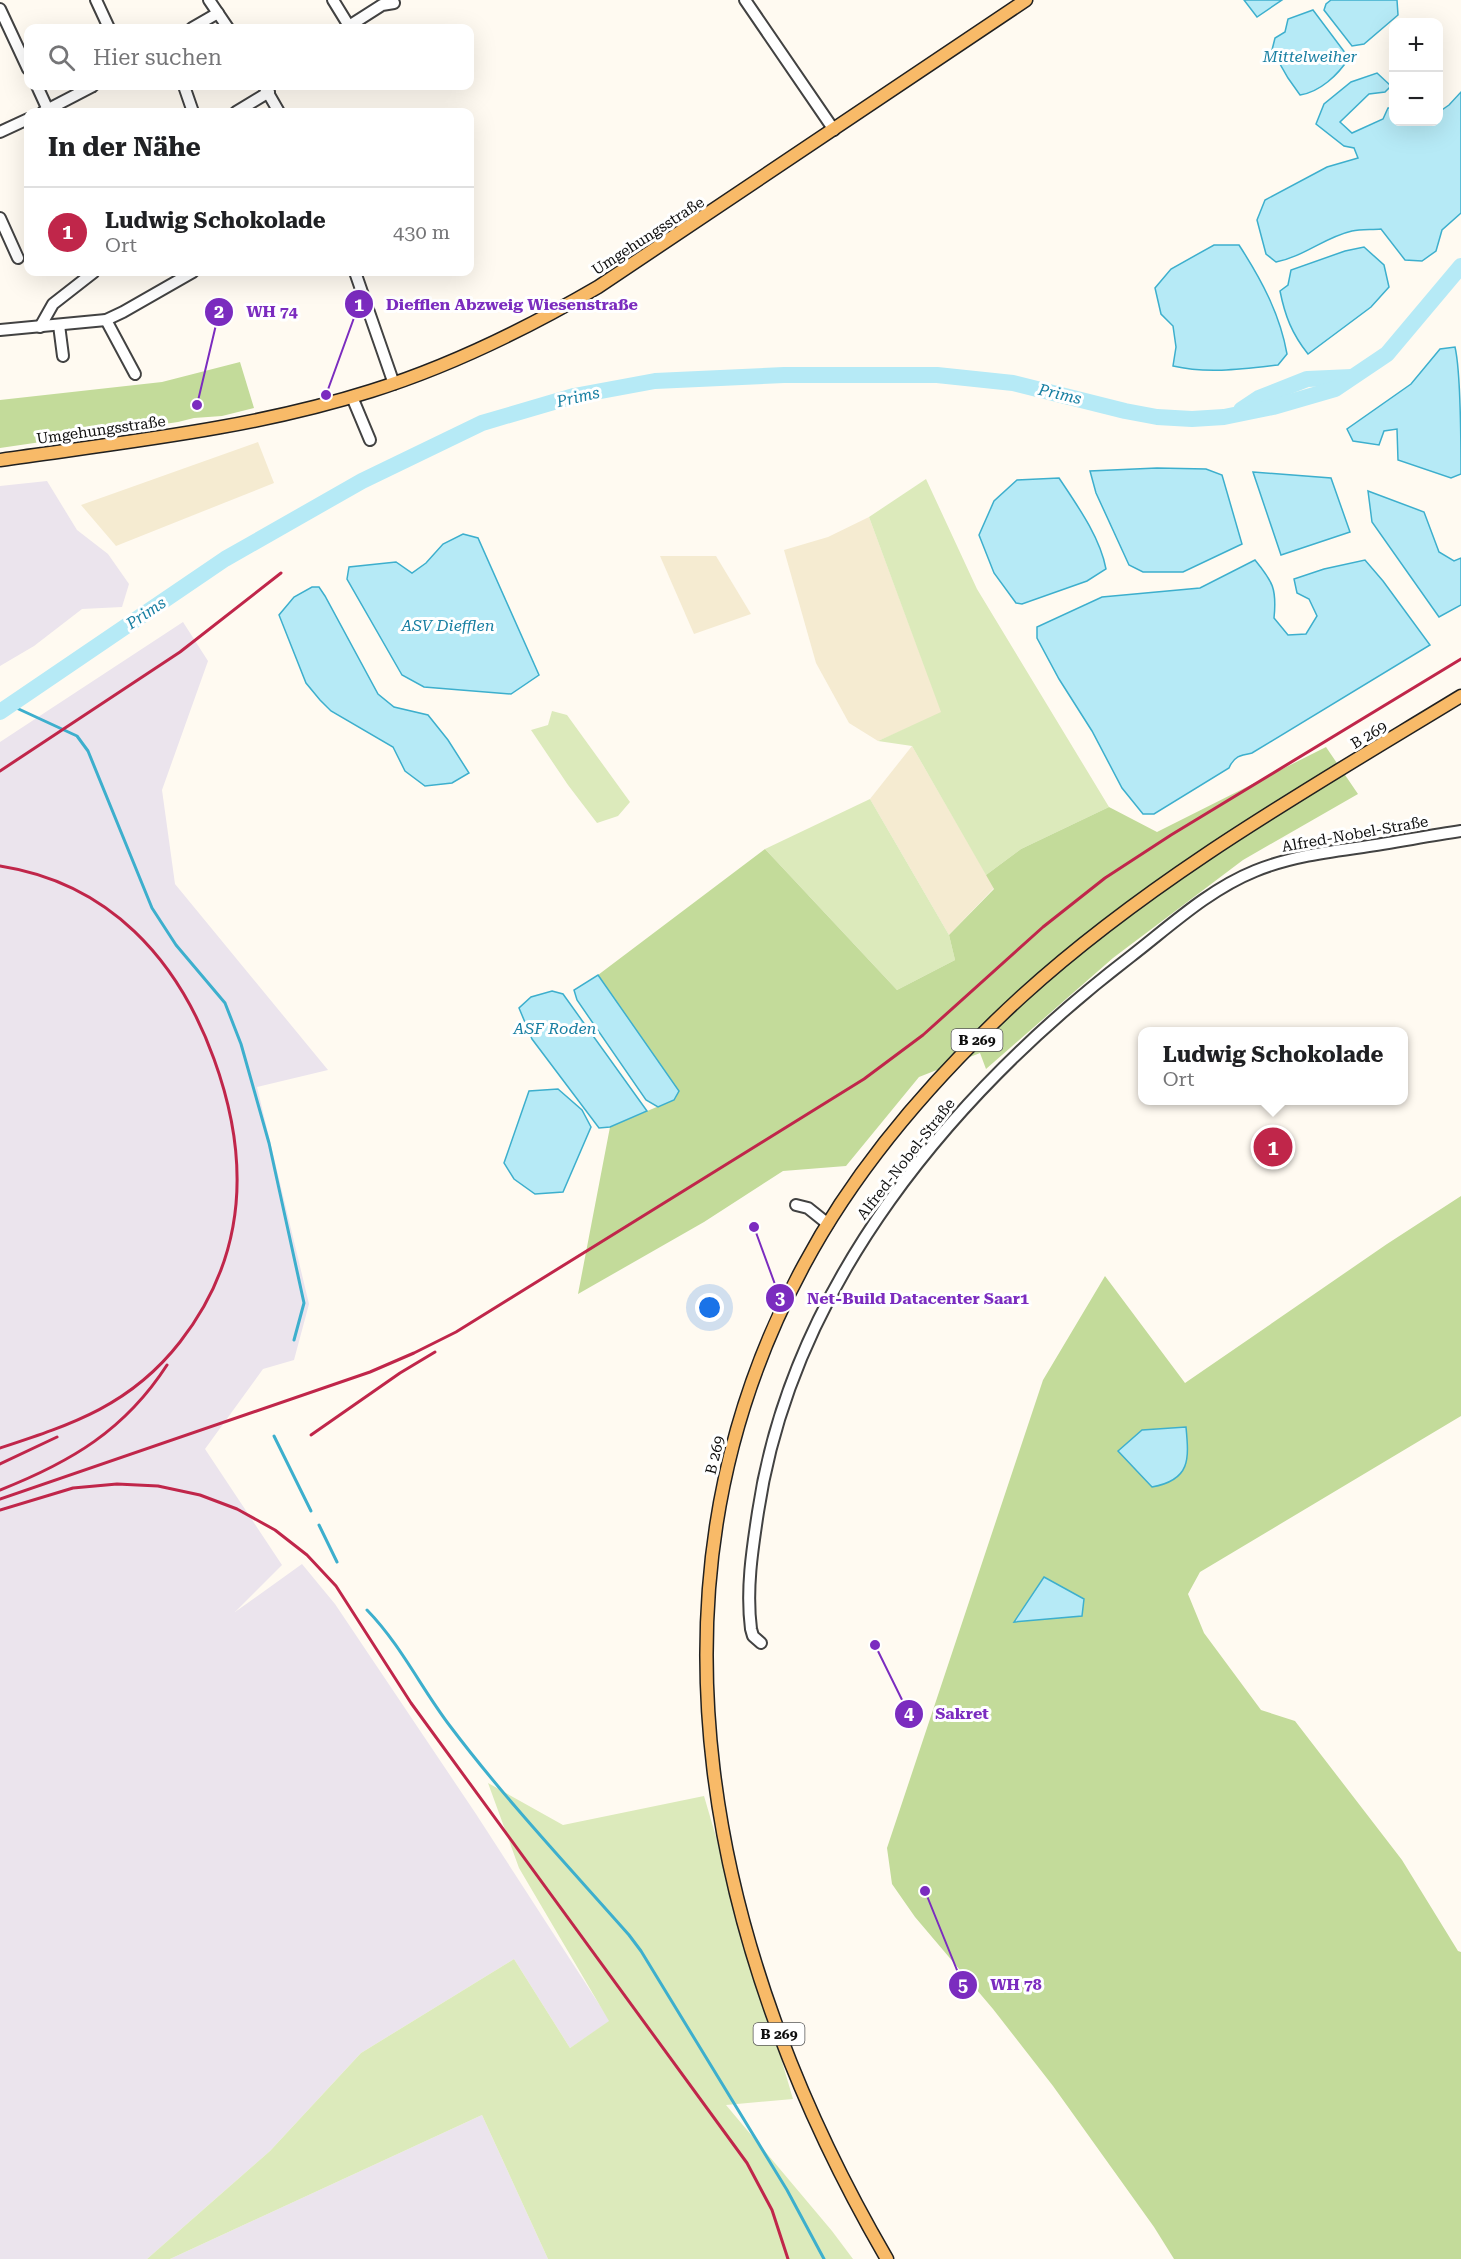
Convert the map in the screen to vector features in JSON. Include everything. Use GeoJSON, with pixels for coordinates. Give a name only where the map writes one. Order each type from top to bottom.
{"type":"FeatureCollection","features":[{"type":"Feature","properties":{"kind":"main road","name":"Umgehungsstraße"},"geometry":{"type":"LineString","coordinates":[[0,460],[267,419],[394,384],[470,354],[556,312],[598,287],[1026,0]]}},
{"type":"Feature","properties":{"kind":"main road","name":"B 269"},"geometry":{"type":"LineString","coordinates":[[887,2259],[848,2189],[809,2108],[762,1986],[748,1942],[723,1832],[712,1754],[708,1702],[706,1647],[710,1559],[719,1502],[733,1440],[757,1366],[805,1263],[851,1188],[904,1116],[972,1044],[1024,994],[1137,904],[1256,822],[1461,696]]}},
{"type":"Feature","properties":{"kind":"street"},"geometry":{"type":"LineString","coordinates":[[96,0],[107,24]]}},
{"type":"Feature","properties":{"kind":"street"},"geometry":{"type":"LineString","coordinates":[[209,0],[225,24]]}},
{"type":"Feature","properties":{"kind":"street"},"geometry":{"type":"LineString","coordinates":[[333,0],[345,24]]}},
{"type":"Feature","properties":{"kind":"street"},"geometry":{"type":"LineString","coordinates":[[745,0],[834,130]]}},
{"type":"Feature","properties":{"kind":"street"},"geometry":{"type":"LineString","coordinates":[[352,24],[382,5],[394,3]]}},
{"type":"Feature","properties":{"kind":"street"},"geometry":{"type":"LineString","coordinates":[[0,9],[24,60]]}},
{"type":"Feature","properties":{"kind":"street"},"geometry":{"type":"LineString","coordinates":[[199,24],[218,13]]}},
{"type":"Feature","properties":{"kind":"street"},"geometry":{"type":"LineString","coordinates":[[39,90],[48,108]]}},
{"type":"Feature","properties":{"kind":"street"},"geometry":{"type":"LineString","coordinates":[[54,108],[86,90]]}},
{"type":"Feature","properties":{"kind":"street"},"geometry":{"type":"LineString","coordinates":[[186,90],[192,108]]}},
{"type":"Feature","properties":{"kind":"street"},"geometry":{"type":"LineString","coordinates":[[241,108],[265,90]]}},
{"type":"Feature","properties":{"kind":"street"},"geometry":{"type":"LineString","coordinates":[[267,90],[277,108]]}},
{"type":"Feature","properties":{"kind":"street"},"geometry":{"type":"LineString","coordinates":[[0,132],[24,121]]}},
{"type":"Feature","properties":{"kind":"street"},"geometry":{"type":"LineString","coordinates":[[0,218],[18,258]]}},
{"type":"Feature","properties":{"kind":"street"},"geometry":{"type":"LineString","coordinates":[[40,327],[53,304],[89,276]]}},
{"type":"Feature","properties":{"kind":"street"},"geometry":{"type":"LineString","coordinates":[[0,330],[106,320],[186,276]]}},
{"type":"Feature","properties":{"kind":"street"},"geometry":{"type":"LineString","coordinates":[[356,276],[394,384]]}},
{"type":"Feature","properties":{"kind":"street"},"geometry":{"type":"LineString","coordinates":[[106,320],[135,374]]}},
{"type":"Feature","properties":{"kind":"street"},"geometry":{"type":"LineString","coordinates":[[59,325],[63,356]]}},
{"type":"Feature","properties":{"kind":"street"},"geometry":{"type":"LineString","coordinates":[[352,397],[370,440]]}},
{"type":"Feature","properties":{"kind":"street","name":"Alfred-Nobel-Straße"},"geometry":{"type":"LineString","coordinates":[[761,1643],[753,1636],[750,1629],[749,1581],[761,1495],[777,1424],[813,1332],[845,1270],[891,1200],[944,1130],[1064,1009],[1225,886],[1253,871],[1282,861],[1461,831]]}},
{"type":"Feature","properties":{"kind":"street"},"geometry":{"type":"LineString","coordinates":[[796,1205],[808,1208],[828,1224]]}},
{"type":"Feature","properties":{"kind":"shaded area"},"geometry":{"type":"Polygon","coordinates":[[[258,442],[274,483],[116,546],[81,505],[258,442]]]}},
{"type":"Feature","properties":{"kind":"shaded area"},"geometry":{"type":"Polygon","coordinates":[[[47,481],[77,530],[108,554],[129,584],[122,607],[82,609],[34,646],[0,666],[0,486],[47,481]]]}},
{"type":"Feature","properties":{"kind":"shaded area"},"geometry":{"type":"Polygon","coordinates":[[[869,517],[942,713],[878,741],[849,723],[816,663],[784,550],[828,537],[869,517]]]}},
{"type":"Feature","properties":{"kind":"shaded area"},"geometry":{"type":"Polygon","coordinates":[[[660,556],[716,556],[751,614],[694,634],[660,556]]]}},
{"type":"Feature","properties":{"kind":"shaded area"},"geometry":{"type":"Polygon","coordinates":[[[183,622],[208,661],[162,790],[175,884],[328,1070],[257,1087],[309,1304],[294,1360],[263,1369],[205,1449],[282,1565],[235,1612],[302,1564],[335,1604],[476,1814],[610,2021],[570,2048],[514,1959],[361,2053],[270,2151],[147,2259],[0,2259],[0,742],[183,622]]]}},
{"type":"Feature","properties":{"kind":"shaded area"},"geometry":{"type":"Polygon","coordinates":[[[912,746],[994,888],[949,935],[870,799],[912,746]]]}},
{"type":"Feature","properties":{"kind":"shaded area"},"geometry":{"type":"Polygon","coordinates":[[[482,2115],[548,2259],[170,2259],[482,2115]]]}},
{"type":"Feature","properties":{"kind":"green space"},"geometry":{"type":"Polygon","coordinates":[[[240,362],[254,408],[222,416],[194,418],[0,448],[0,400],[162,382],[240,362]]]}},
{"type":"Feature","properties":{"kind":"green space"},"geometry":{"type":"Polygon","coordinates":[[[926,479],[977,589],[1109,807],[1021,849],[986,875],[912,746],[878,741],[941,712],[869,517],[926,479]]]}},
{"type":"Feature","properties":{"kind":"green space"},"geometry":{"type":"Polygon","coordinates":[[[552,711],[567,715],[630,802],[618,816],[597,823],[531,730],[548,725],[552,711]]]}},
{"type":"Feature","properties":{"kind":"green space"},"geometry":{"type":"Polygon","coordinates":[[[1326,747],[1358,794],[1243,860],[1113,958],[986,1069],[980,1053],[919,1077],[846,1166],[783,1171],[704,1222],[578,1294],[610,1127],[673,1100],[679,1091],[598,975],[765,849],[897,990],[955,960],[949,935],[994,889],[986,875],[1021,849],[1109,807],[1157,832],[1326,747]]]}},
{"type":"Feature","properties":{"kind":"green space"},"geometry":{"type":"Polygon","coordinates":[[[870,799],[949,935],[955,960],[897,990],[765,849],[870,799]]]}},
{"type":"Feature","properties":{"kind":"green space"},"geometry":{"type":"Polygon","coordinates":[[[1461,1196],[1461,1416],[1200,1572],[1188,1594],[1204,1633],[1261,1710],[1295,1721],[1402,1860],[1458,1951],[1461,1952],[1461,2259],[1174,2259],[1154,2227],[1053,2086],[993,2009],[915,1917],[892,1884],[887,1848],[1043,1380],[1105,1276],[1185,1383],[1461,1196]]]}},
{"type":"Feature","properties":{"kind":"green space"},"geometry":{"type":"Polygon","coordinates":[[[488,1783],[563,1825],[704,1796],[793,2099],[726,2105],[853,2259],[548,2259],[482,2115],[170,2259],[147,2259],[270,2151],[361,2053],[514,1959],[570,2048],[609,2021],[519,1868],[488,1783]]]}},
{"type":"Feature","properties":{"kind":"water"},"geometry":{"type":"Polygon","coordinates":[[[1244,0],[1282,0],[1257,17],[1244,0]]]}},
{"type":"Feature","properties":{"kind":"water"},"geometry":{"type":"Polygon","coordinates":[[[1331,0],[1397,0],[1398,15],[1389,18],[1389,23],[1364,44],[1352,46],[1324,10],[1326,4],[1331,0]]]}},
{"type":"Feature","properties":{"kind":"water","name":"Mittelweiher"},"geometry":{"type":"Polygon","coordinates":[[[1313,10],[1349,58],[1328,82],[1300,95],[1272,50],[1275,38],[1285,32],[1288,19],[1313,10]]]}},
{"type":"Feature","properties":{"kind":"water"},"geometry":{"type":"Polygon","coordinates":[[[1377,73],[1389,84],[1385,92],[1369,94],[1340,122],[1352,133],[1383,119],[1388,108],[1389,126],[1443,126],[1443,109],[1461,92],[1461,213],[1442,230],[1436,251],[1422,261],[1405,260],[1381,229],[1355,230],[1342,234],[1295,256],[1276,262],[1266,254],[1257,220],[1265,200],[1327,167],[1358,158],[1354,148],[1344,146],[1316,124],[1324,104],[1351,82],[1377,73]]]}},
{"type":"Feature","properties":{"kind":"water"},"geometry":{"type":"Polygon","coordinates":[[[1214,245],[1239,245],[1262,284],[1280,325],[1287,354],[1278,365],[1212,370],[1173,366],[1176,347],[1173,326],[1161,314],[1155,288],[1171,269],[1214,245]]]}},
{"type":"Feature","properties":{"kind":"water"},"geometry":{"type":"Polygon","coordinates":[[[1364,247],[1384,265],[1389,287],[1371,307],[1308,354],[1290,324],[1280,291],[1288,285],[1291,270],[1345,251],[1364,247]]]}},
{"type":"Feature","properties":{"kind":"water"},"geometry":{"type":"Polygon","coordinates":[[[1455,347],[1460,390],[1461,474],[1451,478],[1398,460],[1397,429],[1384,431],[1379,445],[1353,441],[1347,429],[1411,384],[1440,349],[1455,347]]]}},
{"type":"Feature","properties":{"kind":"water"},"geometry":{"type":"Polygon","coordinates":[[[1157,468],[1206,469],[1222,475],[1242,544],[1183,572],[1143,572],[1129,565],[1096,493],[1090,471],[1157,468]]]}},
{"type":"Feature","properties":{"kind":"water"},"geometry":{"type":"Polygon","coordinates":[[[1253,472],[1331,478],[1350,532],[1281,555],[1253,472]]]}},
{"type":"Feature","properties":{"kind":"water"},"geometry":{"type":"Polygon","coordinates":[[[1059,478],[1093,533],[1106,569],[1087,581],[1022,604],[1016,603],[994,573],[979,535],[994,501],[1017,480],[1059,478]]]}},
{"type":"Feature","properties":{"kind":"water"},"geometry":{"type":"Polygon","coordinates":[[[1368,491],[1424,512],[1439,552],[1454,561],[1461,558],[1461,605],[1439,617],[1372,522],[1368,491]]]}},
{"type":"Feature","properties":{"kind":"water","name":"ASV Diefflen"},"geometry":{"type":"Polygon","coordinates":[[[463,534],[478,538],[539,675],[511,694],[424,687],[402,675],[347,579],[349,567],[396,562],[412,573],[426,563],[443,544],[463,534]]]}},
{"type":"Feature","properties":{"kind":"water"},"geometry":{"type":"Polygon","coordinates":[[[1255,560],[1272,586],[1275,600],[1274,618],[1288,635],[1306,634],[1317,616],[1309,599],[1297,593],[1294,579],[1324,569],[1365,560],[1430,645],[1252,753],[1238,757],[1229,768],[1154,814],[1143,814],[1122,788],[1092,731],[1059,679],[1037,638],[1037,627],[1102,597],[1200,588],[1255,560]]]}},
{"type":"Feature","properties":{"kind":"water"},"geometry":{"type":"Polygon","coordinates":[[[312,587],[319,587],[325,596],[378,694],[394,707],[428,715],[448,740],[469,773],[452,783],[425,786],[405,771],[393,747],[331,711],[320,700],[306,683],[279,615],[294,597],[312,587]]]}},
{"type":"Feature","properties":{"kind":"water","name":"ASF Roden"},"geometry":{"type":"Polygon","coordinates":[[[598,975],[679,1091],[674,1100],[658,1107],[646,1100],[577,1000],[574,990],[598,975]]]}},
{"type":"Feature","properties":{"kind":"water","name":"ASF Roden"},"geometry":{"type":"Polygon","coordinates":[[[552,991],[563,994],[647,1111],[610,1127],[599,1128],[532,1039],[519,1008],[531,997],[552,991]]]}},
{"type":"Feature","properties":{"kind":"water"},"geometry":{"type":"Polygon","coordinates":[[[558,1089],[582,1110],[591,1127],[563,1192],[535,1194],[514,1179],[504,1163],[529,1091],[558,1089]]]}},
{"type":"Feature","properties":{"kind":"water"},"geometry":{"type":"Polygon","coordinates":[[[1186,1427],[1185,1466],[1181,1473],[1165,1484],[1152,1487],[1118,1451],[1142,1430],[1186,1427]]]}},
{"type":"Feature","properties":{"kind":"water"},"geometry":{"type":"Polygon","coordinates":[[[1044,1577],[1084,1599],[1082,1616],[1014,1622],[1044,1577]]]}},
{"type":"Feature","properties":{"kind":"waterway","name":"Prims"},"geometry":{"type":"LineString","coordinates":[[0,712],[225,559],[362,481],[482,423],[574,396],[655,381],[784,375],[937,375],[1013,383],[1157,417],[1192,419],[1224,417],[1273,407],[1335,389],[1387,354],[1461,266]]}},
{"type":"Feature","properties":{"kind":"waterway","name":"Prims"},"geometry":{"type":"LineString","coordinates":[[1241,410],[1259,398],[1307,379],[1352,377]]}},
{"type":"Feature","properties":{"kind":"waterway"},"geometry":{"type":"LineString","coordinates":[[10,705],[77,736],[88,751],[152,908],[176,945],[225,1003],[241,1044],[269,1143],[304,1303],[294,1340]]}},
{"type":"Feature","properties":{"kind":"waterway"},"geometry":{"type":"LineString","coordinates":[[274,1436],[311,1511]]}},
{"type":"Feature","properties":{"kind":"waterway"},"geometry":{"type":"LineString","coordinates":[[319,1525],[337,1562]]}},
{"type":"Feature","properties":{"kind":"waterway"},"geometry":{"type":"LineString","coordinates":[[367,1610],[401,1652],[440,1712],[471,1753],[641,1951],[787,2190],[824,2259]]}},
{"type":"Feature","properties":{"kind":"railway"},"geometry":{"type":"LineString","coordinates":[[0,771],[180,652],[281,573]]}},
{"type":"Feature","properties":{"kind":"railway"},"geometry":{"type":"LineString","coordinates":[[0,1499],[370,1372],[456,1332],[864,1079],[923,1035],[1043,927],[1105,878],[1171,835],[1461,659]]}},
{"type":"Feature","properties":{"kind":"railway"},"geometry":{"type":"LineString","coordinates":[[0,866],[39,875],[74,889],[106,908],[134,931],[159,958],[181,989],[214,1059],[226,1096],[237,1169],[236,1205],[230,1240],[219,1275],[202,1309],[180,1342],[141,1382],[99,1410],[76,1421],[0,1448]]}},
{"type":"Feature","properties":{"kind":"railway"},"geometry":{"type":"LineString","coordinates":[[311,1435],[400,1373],[435,1352]]}},
{"type":"Feature","properties":{"kind":"railway"},"geometry":{"type":"LineString","coordinates":[[0,1490],[50,1468],[94,1441],[133,1408],[167,1365]]}},
{"type":"Feature","properties":{"kind":"railway"},"geometry":{"type":"LineString","coordinates":[[0,1464],[57,1437]]}},
{"type":"Feature","properties":{"kind":"railway"},"geometry":{"type":"LineString","coordinates":[[0,1510],[73,1488],[117,1484],[158,1486],[200,1495],[237,1509],[275,1530],[307,1555],[336,1586],[411,1703],[747,2163],[772,2210],[788,2259]]}},
{"type":"Feature","properties":{"kind":"place","name":"Diefflen Abzweig Wiesenstraße"},"geometry":{"type":"Point","coordinates":[326,395]}},
{"type":"Feature","properties":{"kind":"place","name":"WH 74"},"geometry":{"type":"Point","coordinates":[197,405]}},
{"type":"Feature","properties":{"kind":"place","name":"Ludwig Schokolade"},"geometry":{"type":"Point","coordinates":[1273,1147]}},
{"type":"Feature","properties":{"kind":"place","name":"Net-Build Datacenter Saar1"},"geometry":{"type":"Point","coordinates":[754,1227]}},
{"type":"Feature","properties":{"kind":"place","name":"Sakret"},"geometry":{"type":"Point","coordinates":[875,1645]}},
{"type":"Feature","properties":{"kind":"place","name":"WH 78"},"geometry":{"type":"Point","coordinates":[925,1891]}}]}
